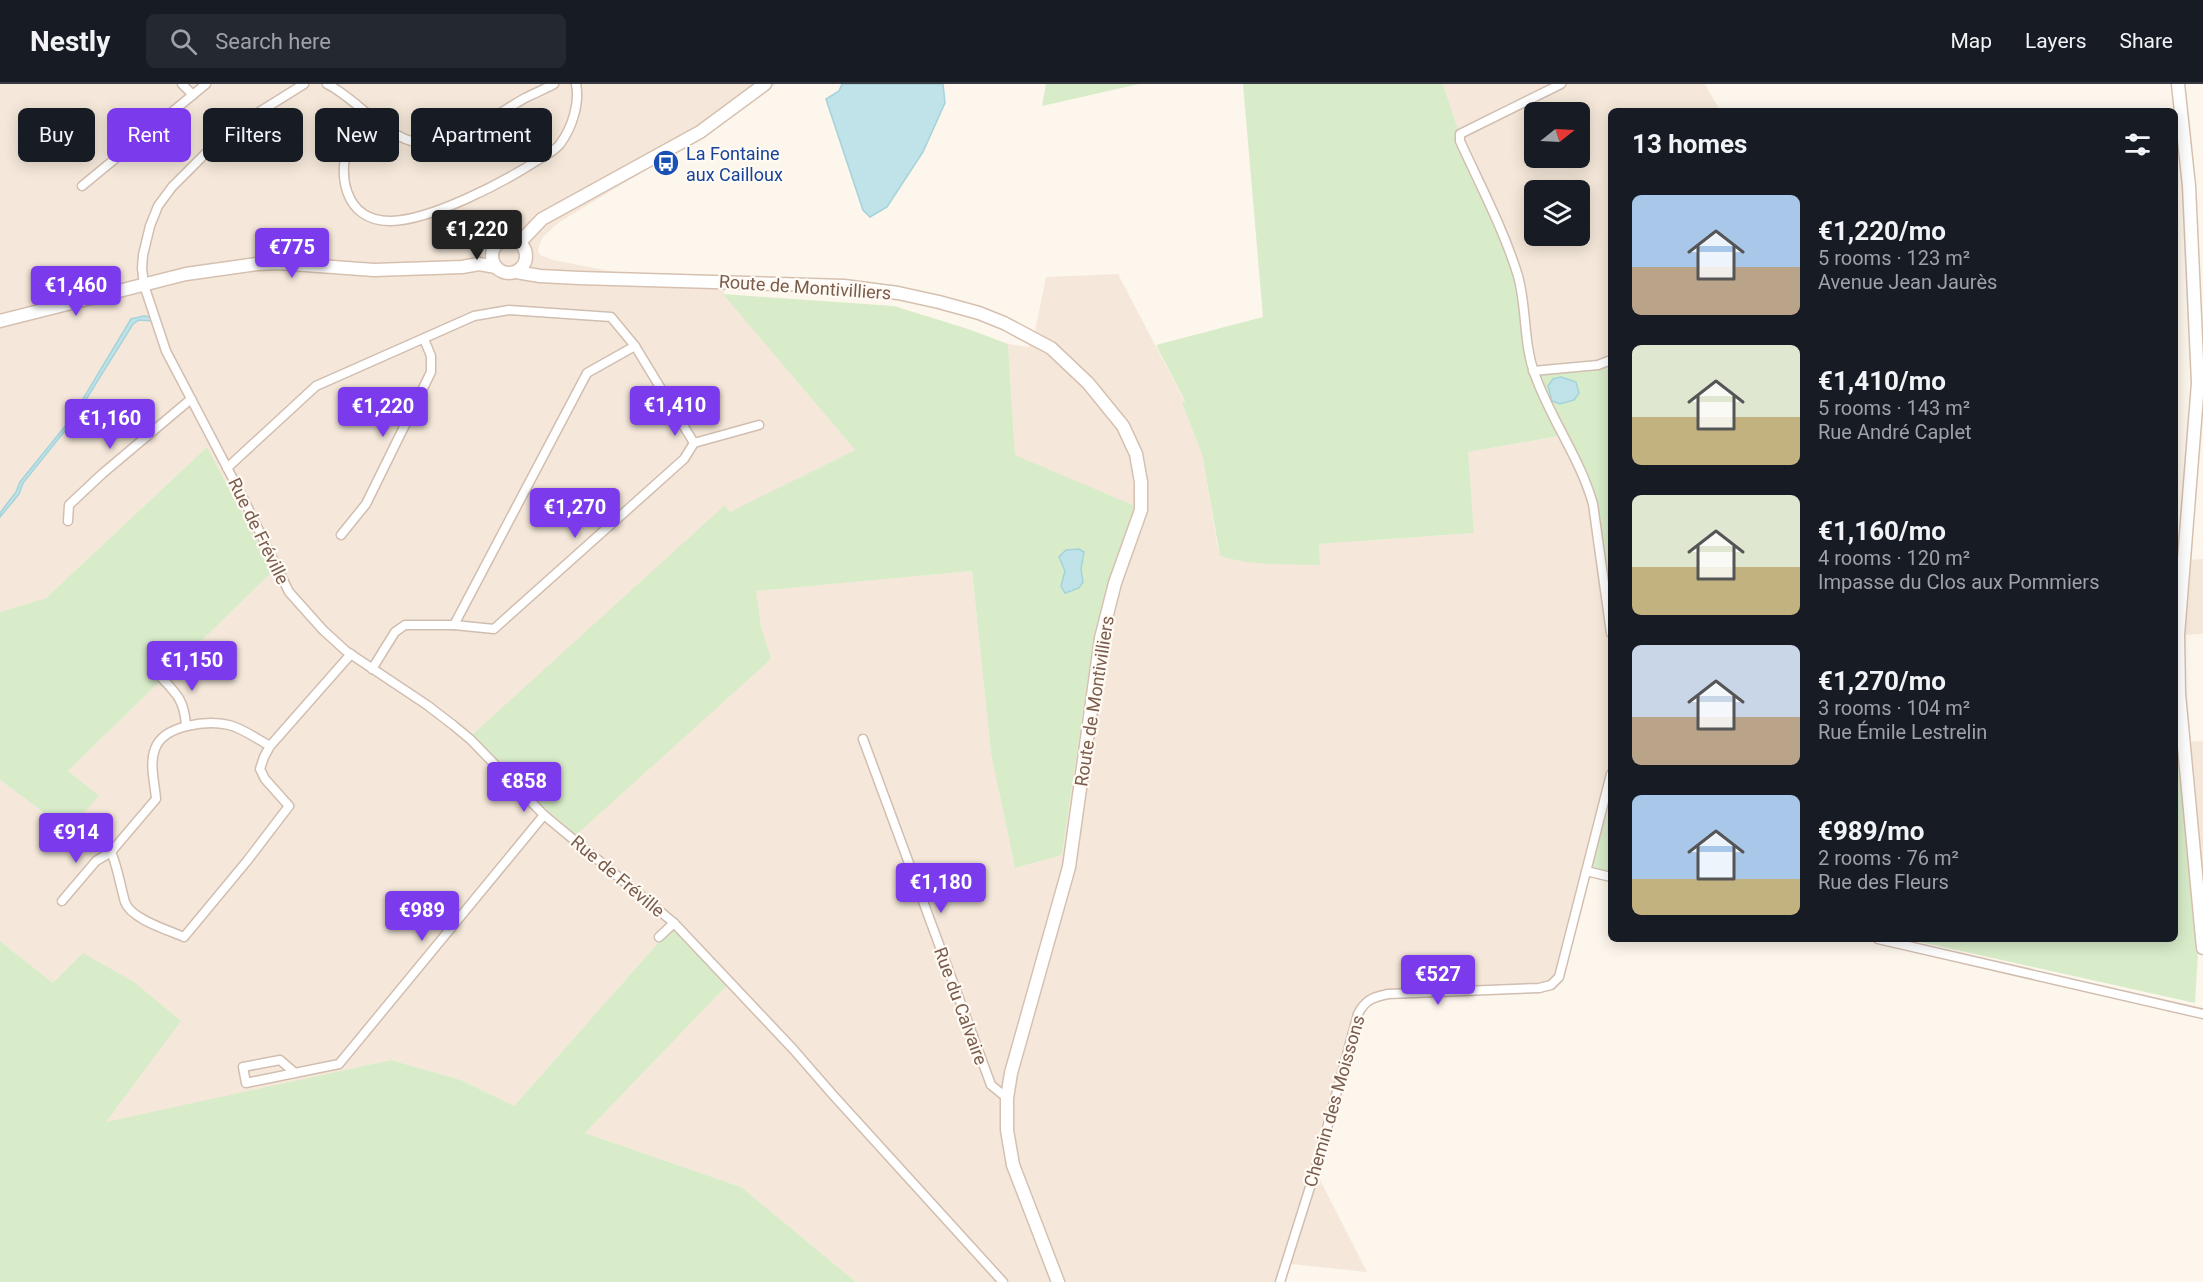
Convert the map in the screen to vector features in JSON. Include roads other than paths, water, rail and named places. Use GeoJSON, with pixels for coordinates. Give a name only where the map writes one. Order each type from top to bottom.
{"type":"FeatureCollection","features":[{"type":"Feature","properties":{"kind":"street"},"geometry":{"type":"LineString","coordinates":[[182,84],[193,95]]}},
{"type":"Feature","properties":{"kind":"street"},"geometry":{"type":"LineString","coordinates":[[82,186],[206,84]]}},
{"type":"Feature","properties":{"kind":"street","name":"Rue de Fréville"},"geometry":{"type":"LineString","coordinates":[[304,84],[240,124],[212,147],[172,187],[158,206],[143,255],[144,285],[166,351],[289,592],[322,630],[351,654],[427,705],[470,739],[544,815],[674,923],[793,1049],[1003,1282]]}},
{"type":"Feature","properties":{"kind":"street"},"geometry":{"type":"LineString","coordinates":[[327,84],[350,97],[362,108]]}},
{"type":"Feature","properties":{"kind":"street"},"geometry":{"type":"LineString","coordinates":[[399,135],[412,142],[445,143],[464,136],[525,98],[554,84]]}},
{"type":"Feature","properties":{"kind":"street"},"geometry":{"type":"LineString","coordinates":[[344,162],[346,193],[352,203],[365,214],[377,219],[391,220],[418,216],[510,178],[559,146],[567,133],[579,96],[576,84]]}},
{"type":"Feature","properties":{"kind":"street"},"geometry":{"type":"LineString","coordinates":[[520,242],[542,219],[700,132],[765,84]]}},
{"type":"Feature","properties":{"kind":"street"},"geometry":{"type":"LineString","coordinates":[[1561,84],[1460,134],[1460,141],[1500,230],[1518,278],[1533,371],[1550,411],[1588,486],[1593,504],[1608,612]]}},
{"type":"Feature","properties":{"kind":"street"},"geometry":{"type":"LineString","coordinates":[[2178,84],[2189,186],[2198,383],[2178,635],[2180,694],[2198,858],[2203,948]]}},
{"type":"Feature","properties":{"kind":"street"},"geometry":{"type":"LineString","coordinates":[[0,321],[186,274],[257,264],[278,263],[374,270],[408,270],[479,264],[496,267],[507,273],[516,272],[523,267],[526,250],[520,242],[507,238],[479,256],[437,267]]}},
{"type":"Feature","properties":{"kind":"street"},"geometry":{"type":"LineString","coordinates":[[493,249],[492,259],[496,267]]}},
{"type":"Feature","properties":{"kind":"street","name":"Route de Montivilliers"},"geometry":{"type":"LineString","coordinates":[[526,256],[538,266],[565,277]]}},
{"type":"Feature","properties":{"kind":"street","name":"Route de Montivilliers"},"geometry":{"type":"LineString","coordinates":[[516,272],[565,277],[844,286],[898,293],[939,302],[979,313],[1004,323],[1051,348],[1088,383],[1123,426],[1136,454],[1141,482],[1141,510],[1115,583],[1101,638],[1069,867],[1011,1073],[1007,1098],[1006,1130],[1012,1165],[1058,1282]]}},
{"type":"Feature","properties":{"kind":"street"},"geometry":{"type":"LineString","coordinates":[[227,468],[316,386],[474,316],[509,310],[611,316],[635,346],[694,443]]}},
{"type":"Feature","properties":{"kind":"street"},"geometry":{"type":"LineString","coordinates":[[341,535],[366,504],[431,372],[431,356],[424,339]]}},
{"type":"Feature","properties":{"kind":"street"},"geometry":{"type":"LineString","coordinates":[[454,625],[587,373],[635,346]]}},
{"type":"Feature","properties":{"kind":"street"},"geometry":{"type":"LineString","coordinates":[[1533,371],[1598,365],[1608,361]]}},
{"type":"Feature","properties":{"kind":"street"},"geometry":{"type":"LineString","coordinates":[[68,521],[69,505],[191,399]]}},
{"type":"Feature","properties":{"kind":"street"},"geometry":{"type":"LineString","coordinates":[[372,669],[394,632],[405,626],[454,625],[494,629],[684,459],[694,443],[759,425]]}},
{"type":"Feature","properties":{"kind":"street"},"geometry":{"type":"LineString","coordinates":[[111,852],[117,866],[126,904],[138,916],[184,937],[289,806],[265,779],[260,769],[264,757],[270,746],[351,654]]}},
{"type":"Feature","properties":{"kind":"street"},"geometry":{"type":"LineString","coordinates":[[160,676],[183,702],[186,725]]}},
{"type":"Feature","properties":{"kind":"street"},"geometry":{"type":"LineString","coordinates":[[62,901],[96,861],[111,852],[156,799],[153,763],[155,747],[168,734],[186,725],[207,723],[230,725],[270,746]]}},
{"type":"Feature","properties":{"kind":"street","name":"Rue du Calvaire"},"geometry":{"type":"LineString","coordinates":[[863,739],[991,1085],[1007,1098]]}},
{"type":"Feature","properties":{"kind":"street","name":"Chemin des Moissons"},"geometry":{"type":"LineString","coordinates":[[1280,1282],[1317,1165],[1358,1014],[1363,1005],[1369,999],[1388,994],[1539,988],[1551,985],[1559,977],[1608,786]]}},
{"type":"Feature","properties":{"kind":"street"},"geometry":{"type":"LineString","coordinates":[[295,1073],[280,1060],[243,1067],[246,1083],[295,1073],[339,1064],[544,815]]}},
{"type":"Feature","properties":{"kind":"street"},"geometry":{"type":"LineString","coordinates":[[1586,871],[1608,876]]}},
{"type":"Feature","properties":{"kind":"street"},"geometry":{"type":"LineString","coordinates":[[659,937],[674,923]]}},
{"type":"Feature","properties":{"kind":"street"},"geometry":{"type":"LineString","coordinates":[[1891,942],[2203,1014]]}},
{"type":"Feature","properties":{"kind":"water"},"geometry":{"type":"Polygon","coordinates":[[[842,84],[943,84],[945,103],[923,152],[887,207],[870,217],[863,210],[826,99],[839,91],[842,84]]]}},
{"type":"Feature","properties":{"kind":"water"},"geometry":{"type":"Polygon","coordinates":[[[151,317],[152,321],[139,320],[133,324],[72,422],[23,483],[19,494],[0,517],[0,513],[16,492],[20,482],[71,419],[131,319],[151,317]]]}},
{"type":"Feature","properties":{"kind":"water"},"geometry":{"type":"Polygon","coordinates":[[[1561,377],[1576,382],[1579,393],[1574,400],[1560,404],[1552,401],[1548,386],[1553,379],[1561,377]]]}},
{"type":"Feature","properties":{"kind":"water"},"geometry":{"type":"Polygon","coordinates":[[[1079,549],[1084,552],[1081,569],[1083,582],[1079,588],[1065,593],[1061,586],[1065,571],[1059,557],[1066,550],[1079,549]]]}},
{"type":"Feature","properties":{"kind":"place","name":"La Fontaine aux Cailloux"},"geometry":{"type":"Point","coordinates":[666,163]}}]}
